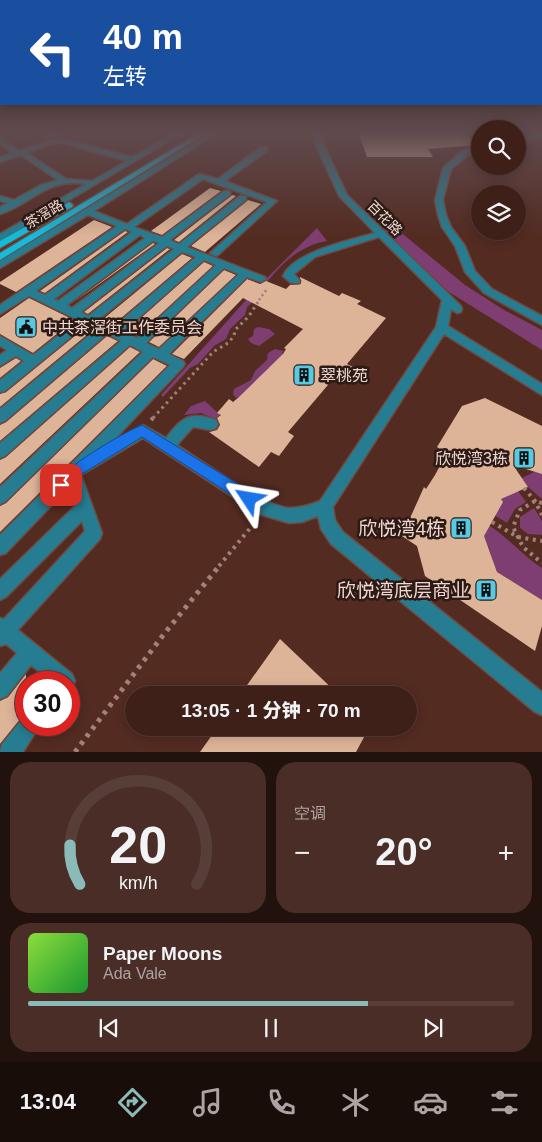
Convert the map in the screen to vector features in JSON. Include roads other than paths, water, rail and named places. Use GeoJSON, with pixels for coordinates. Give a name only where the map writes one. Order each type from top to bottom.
{"type":"FeatureCollection","features":[{"type":"Feature","properties":{"kind":"main road","name":"茶滘路"},"geometry":{"type":"LineString","coordinates":[[0,245],[133,167]]}},
{"type":"Feature","properties":{"kind":"main road","name":"茶滘路"},"geometry":{"type":"LineString","coordinates":[[0,257],[148,167]]}},
{"type":"Feature","properties":{"kind":"street"},"geometry":{"type":"LineString","coordinates":[[41,167],[62,180]]}},
{"type":"Feature","properties":{"kind":"street"},"geometry":{"type":"LineString","coordinates":[[0,238],[121,167]]}},
{"type":"Feature","properties":{"kind":"street"},"geometry":{"type":"LineString","coordinates":[[0,265],[160,167]]}},
{"type":"Feature","properties":{"kind":"street"},"geometry":{"type":"LineString","coordinates":[[219,182],[239,167]]}},
{"type":"Feature","properties":{"kind":"street","name":"百花路"},"geometry":{"type":"LineString","coordinates":[[330,167],[343,196],[457,309]]}},
{"type":"Feature","properties":{"kind":"street"},"geometry":{"type":"LineString","coordinates":[[448,167],[443,180],[440,200],[447,227],[460,246],[470,272],[488,291],[542,321]]}},
{"type":"Feature","properties":{"kind":"street"},"geometry":{"type":"LineString","coordinates":[[0,310],[202,176],[274,201],[215,252]]}},
{"type":"Feature","properties":{"kind":"street"},"geometry":{"type":"LineString","coordinates":[[0,211],[62,180],[81,180],[93,183]]}},
{"type":"Feature","properties":{"kind":"street"},"geometry":{"type":"LineString","coordinates":[[72,313],[227,193]]}},
{"type":"Feature","properties":{"kind":"street"},"geometry":{"type":"LineString","coordinates":[[0,198],[16,203]]}},
{"type":"Feature","properties":{"kind":"street"},"geometry":{"type":"LineString","coordinates":[[0,387],[182,248],[243,198]]}},
{"type":"Feature","properties":{"kind":"street"},"geometry":{"type":"LineString","coordinates":[[88,212],[265,281]]}},
{"type":"Feature","properties":{"kind":"street"},"geometry":{"type":"LineString","coordinates":[[46,300],[139,232]]}},
{"type":"Feature","properties":{"kind":"street"},"geometry":{"type":"LineString","coordinates":[[294,281],[288,276],[289,273],[304,260],[382,234]]}},
{"type":"Feature","properties":{"kind":"street"},"geometry":{"type":"LineString","coordinates":[[59,306],[152,237]]}},
{"type":"Feature","properties":{"kind":"street"},"geometry":{"type":"LineString","coordinates":[[0,417],[202,256]]}},
{"type":"Feature","properties":{"kind":"street"},"geometry":{"type":"LineString","coordinates":[[0,452],[224,264]]}},
{"type":"Feature","properties":{"kind":"street"},"geometry":{"type":"LineString","coordinates":[[0,497],[246,273]]}},
{"type":"Feature","properties":{"kind":"street"},"geometry":{"type":"LineString","coordinates":[[0,547],[179,364],[28,291]]}},
{"type":"Feature","properties":{"kind":"street"},"geometry":{"type":"LineString","coordinates":[[73,472],[142,430],[266,509],[286,517],[306,514],[325,506],[442,328],[447,300]]}},
{"type":"Feature","properties":{"kind":"street"},"geometry":{"type":"LineString","coordinates":[[442,328],[542,390]]}},
{"type":"Feature","properties":{"kind":"street"},"geometry":{"type":"LineString","coordinates":[[0,340],[33,361]]}},
{"type":"Feature","properties":{"kind":"street"},"geometry":{"type":"LineString","coordinates":[[0,361],[15,350]]}},
{"type":"Feature","properties":{"kind":"street"},"geometry":{"type":"LineString","coordinates":[[168,446],[180,429],[190,421],[199,419],[211,424]]}},
{"type":"Feature","properties":{"kind":"street"},"geometry":{"type":"LineString","coordinates":[[53,671],[2,632],[94,534],[73,472]]}},
{"type":"Feature","properties":{"kind":"street"},"geometry":{"type":"LineString","coordinates":[[325,506],[327,523],[338,538],[542,704]]}},
{"type":"Feature","properties":{"kind":"street"},"geometry":{"type":"LineString","coordinates":[[0,591],[84,508]]}},
{"type":"Feature","properties":{"kind":"street"},"geometry":{"type":"LineString","coordinates":[[0,689],[30,652]]}},
{"type":"Feature","properties":{"kind":"street"},"geometry":{"type":"LineString","coordinates":[[10,752],[22,736]]}},
{"type":"Feature","properties":{"kind":"place","name":"中共茶滘街工作委员会"},"geometry":{"type":"Point","coordinates":[26,327]}},
{"type":"Feature","properties":{"kind":"place","name":"翠桃苑"},"geometry":{"type":"Point","coordinates":[304,375]}},
{"type":"Feature","properties":{"kind":"place","name":"欣悦湾3栋"},"geometry":{"type":"Point","coordinates":[524,458]}},
{"type":"Feature","properties":{"kind":"place","name":"欣悦湾4栋"},"geometry":{"type":"Point","coordinates":[461,528]}},
{"type":"Feature","properties":{"kind":"place","name":"欣悦湾底层商业"},"geometry":{"type":"Point","coordinates":[486,590]}}]}
